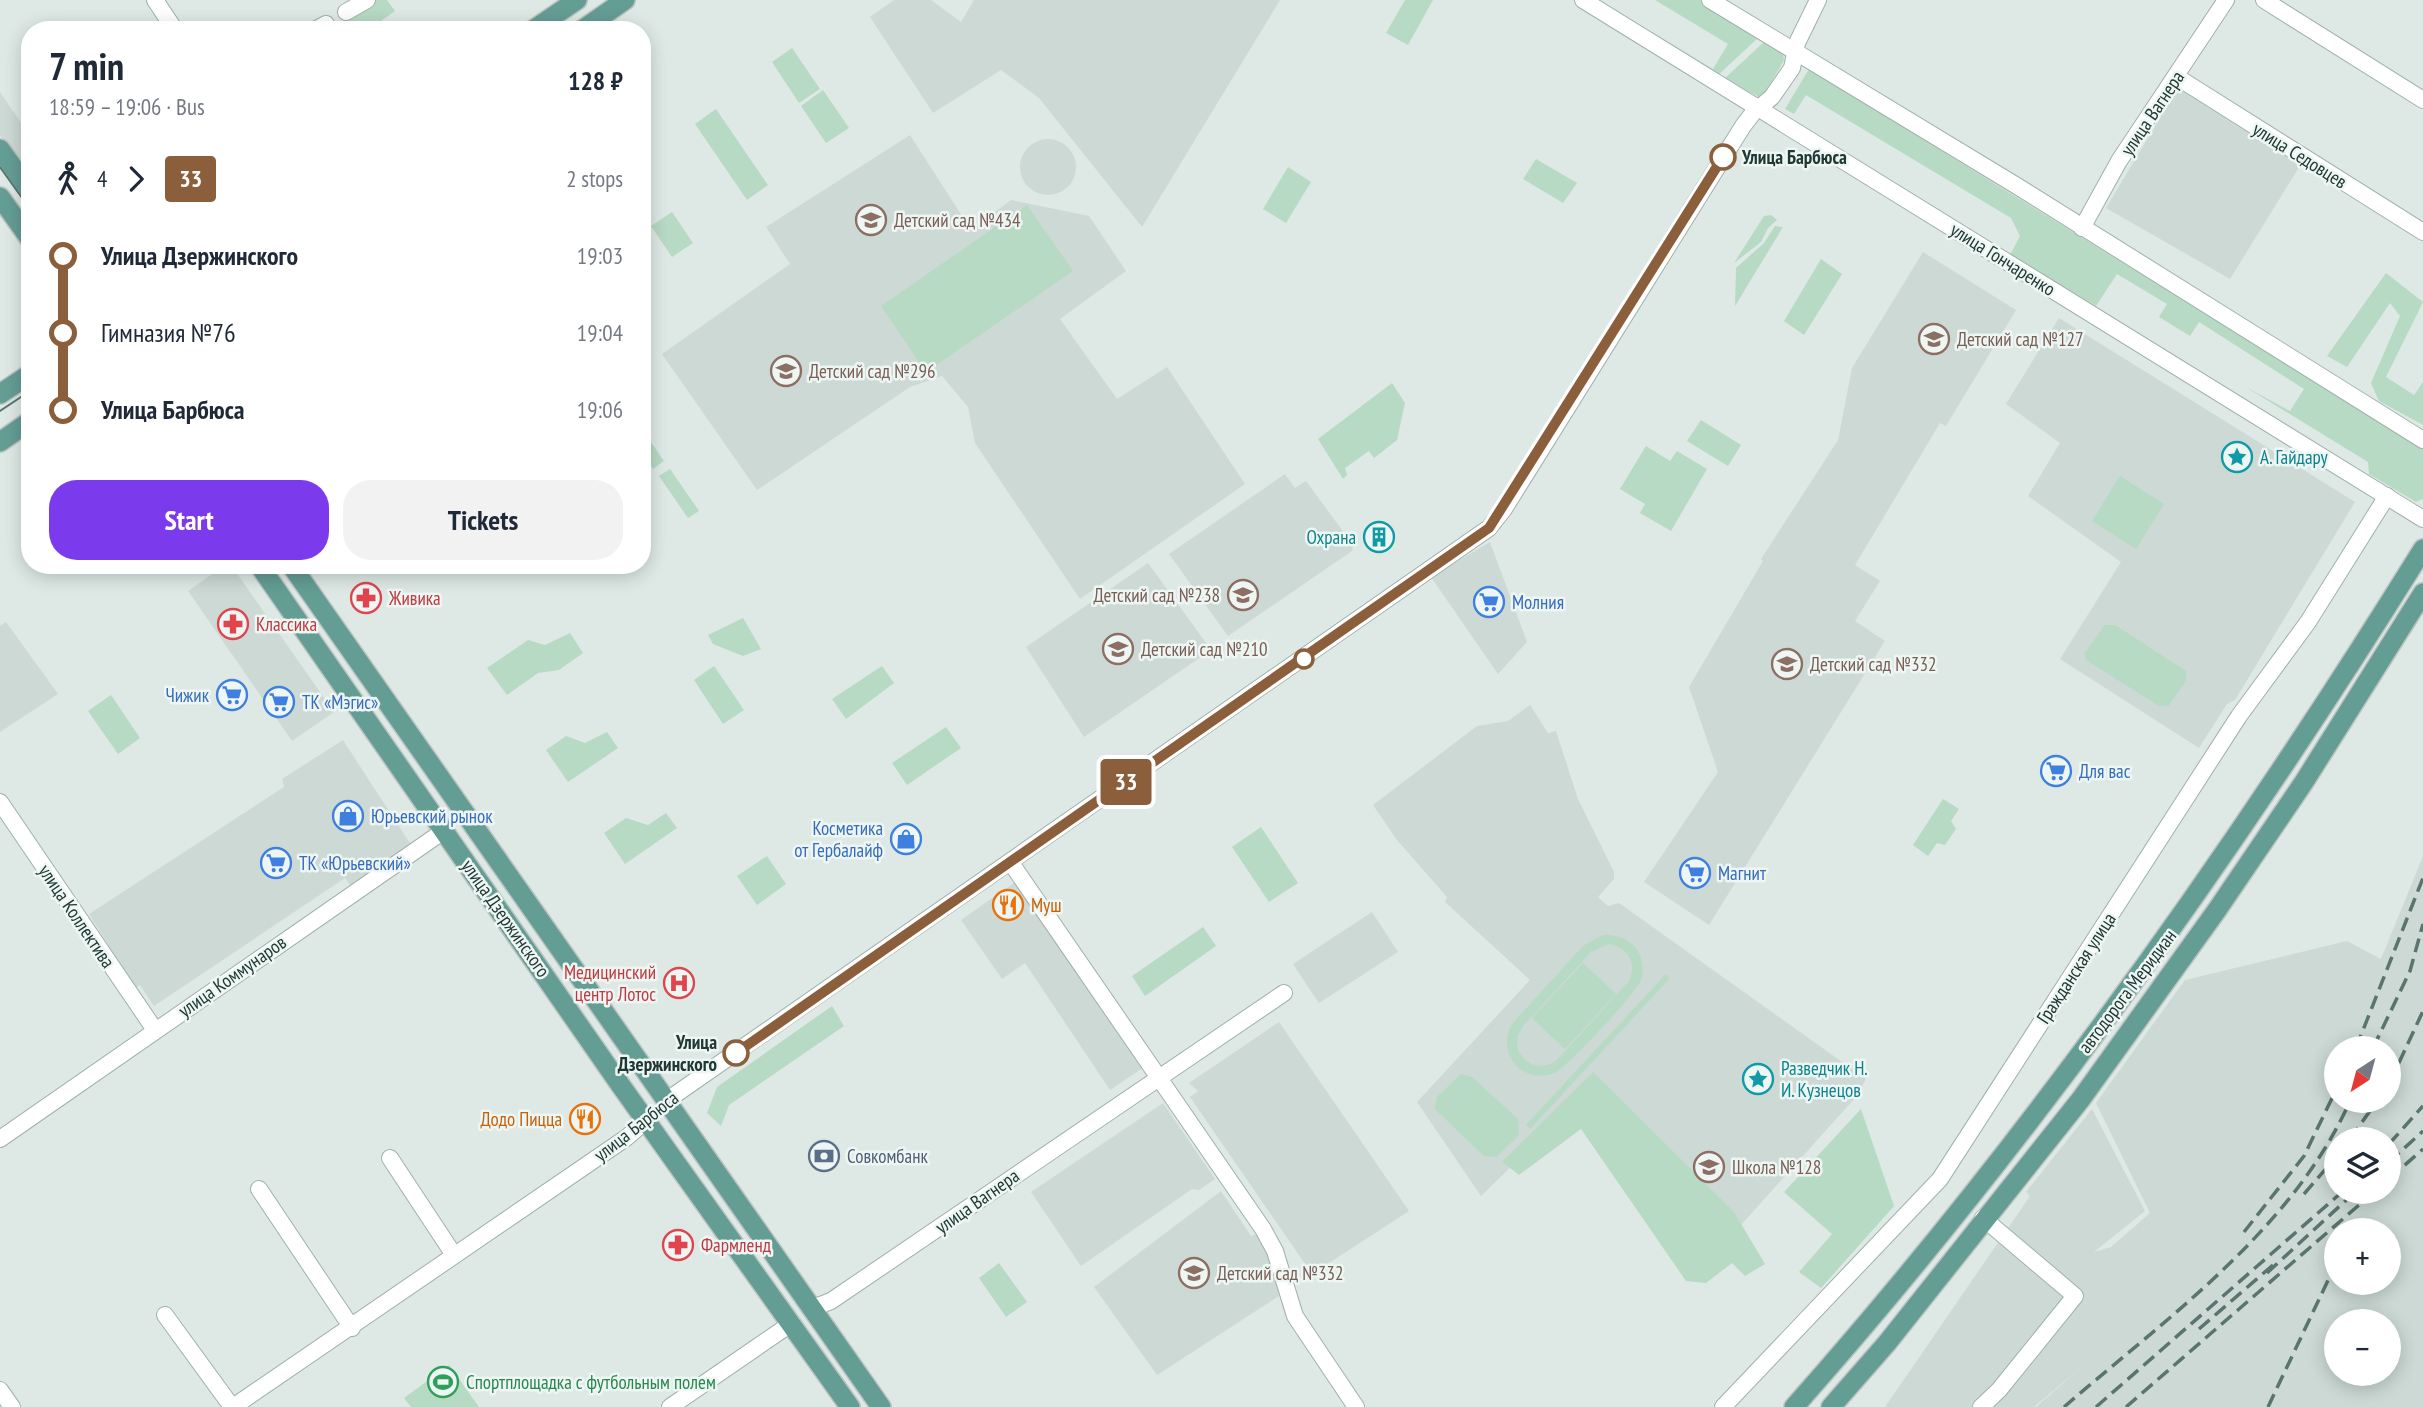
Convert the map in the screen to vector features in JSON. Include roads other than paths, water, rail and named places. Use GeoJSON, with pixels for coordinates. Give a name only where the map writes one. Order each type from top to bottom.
{"type":"FeatureCollection","features":[{"type":"Feature","properties":{"kind":"main road"},"geometry":{"type":"LineString","coordinates":[[594,21],[625,0]]}},
{"type":"Feature","properties":{"kind":"main road"},"geometry":{"type":"LineString","coordinates":[[546,21],[574,2],[581,21]]}},
{"type":"Feature","properties":{"kind":"main road"},"geometry":{"type":"LineString","coordinates":[[0,149],[21,178]]}},
{"type":"Feature","properties":{"kind":"main road"},"geometry":{"type":"LineString","coordinates":[[0,197],[21,226]]}},
{"type":"Feature","properties":{"kind":"main road"},"geometry":{"type":"LineString","coordinates":[[0,394],[21,380]]}},
{"type":"Feature","properties":{"kind":"main road"},"geometry":{"type":"LineString","coordinates":[[0,442],[21,427]]}},
{"type":"Feature","properties":{"kind":"main road","name":"автодорога Меридиан"},"geometry":{"type":"LineString","coordinates":[[1794,1407],[1845,1350],[2056,1087],[2197,897],[2284,769],[2423,549]]}},
{"type":"Feature","properties":{"kind":"main road","name":"улица Дзержинского"},"geometry":{"type":"LineString","coordinates":[[265,574],[850,1407]]}},
{"type":"Feature","properties":{"kind":"main road","name":"улица Дзержинского"},"geometry":{"type":"LineString","coordinates":[[297,574],[881,1407]]}},
{"type":"Feature","properties":{"kind":"main road","name":"автодорога Меридиан"},"geometry":{"type":"LineString","coordinates":[[1831,1407],[1887,1343],[1983,1218],[2081,1099],[2217,910],[2304,782],[2423,593]]}},
{"type":"Feature","properties":{"kind":"main road"},"geometry":{"type":"LineString","coordinates":[[361,710],[382,696]]}},
{"type":"Feature","properties":{"kind":"main road","name":"улица Коммунаров"},"geometry":{"type":"LineString","coordinates":[[445,831],[467,817]]}},
{"type":"Feature","properties":{"kind":"main road","name":"улица Барбюса"},"geometry":{"type":"LineString","coordinates":[[647,1120],[666,1101]]}},
{"type":"Feature","properties":{"kind":"main road","name":"улица Вагнера"},"geometry":{"type":"LineString","coordinates":[[792,1323],[813,1308]]}},
{"type":"Feature","properties":{"kind":"street"},"geometry":{"type":"LineString","coordinates":[[155,0],[169,21]]}},
{"type":"Feature","properties":{"kind":"street"},"geometry":{"type":"LineString","coordinates":[[346,12],[367,0]]}},
{"type":"Feature","properties":{"kind":"street","name":"улица Гончаренко"},"geometry":{"type":"LineString","coordinates":[[1583,0],[2423,519]]}},
{"type":"Feature","properties":{"kind":"street"},"geometry":{"type":"LineString","coordinates":[[1710,0],[2423,440]]}},
{"type":"Feature","properties":{"kind":"street","name":"улица Барбюса"},"geometry":{"type":"LineString","coordinates":[[666,1101],[1489,528],[1743,126],[1772,97],[1791,68],[1794,51],[1818,0]]}},
{"type":"Feature","properties":{"kind":"street","name":"улица Вагнера"},"geometry":{"type":"LineString","coordinates":[[2082,228],[2119,161],[2227,0]]}},
{"type":"Feature","properties":{"kind":"street"},"geometry":{"type":"LineString","coordinates":[[2263,0],[2423,100]]}},
{"type":"Feature","properties":{"kind":"street","name":"улица Седовцев"},"geometry":{"type":"LineString","coordinates":[[2176,77],[2423,232]]}},
{"type":"Feature","properties":{"kind":"street","name":"Гражданская улица"},"geometry":{"type":"LineString","coordinates":[[1723,1407],[1940,1179],[2234,723],[2308,622],[2386,496]]}},
{"type":"Feature","properties":{"kind":"street","name":"улица Коллектива"},"geometry":{"type":"LineString","coordinates":[[0,802],[155,1030]]}},
{"type":"Feature","properties":{"kind":"street","name":"улица Коммунаров"},"geometry":{"type":"LineString","coordinates":[[0,1139],[445,831]]}},
{"type":"Feature","properties":{"kind":"street"},"geometry":{"type":"LineString","coordinates":[[1011,863],[1263,1229],[1275,1251],[1295,1316],[1356,1407]]}},
{"type":"Feature","properties":{"kind":"street","name":"улица Вагнера"},"geometry":{"type":"LineString","coordinates":[[813,1308],[831,1301],[1284,993]]}},
{"type":"Feature","properties":{"kind":"street","name":"улица Барбюса"},"geometry":{"type":"LineString","coordinates":[[233,1407],[352,1328],[626,1138],[647,1120]]}},
{"type":"Feature","properties":{"kind":"street"},"geometry":{"type":"LineString","coordinates":[[390,1158],[454,1255]]}},
{"type":"Feature","properties":{"kind":"street"},"geometry":{"type":"LineString","coordinates":[[259,1189],[352,1328]]}},
{"type":"Feature","properties":{"kind":"street"},"geometry":{"type":"LineString","coordinates":[[1981,1407],[1999,1390],[2075,1296],[1983,1218]]}},
{"type":"Feature","properties":{"kind":"street"},"geometry":{"type":"LineString","coordinates":[[165,1315],[233,1407]]}},
{"type":"Feature","properties":{"kind":"street","name":"улица Вагнера"},"geometry":{"type":"LineString","coordinates":[[670,1407],[792,1323]]}},
{"type":"Feature","properties":{"kind":"street"},"geometry":{"type":"LineString","coordinates":[[0,1390],[12,1407]]}},
{"type":"Feature","properties":{"kind":"tram line"},"geometry":{"type":"LineString","coordinates":[[0,167],[21,196]]}},
{"type":"Feature","properties":{"kind":"tram line"},"geometry":{"type":"LineString","coordinates":[[0,411],[21,397]]}},
{"type":"Feature","properties":{"kind":"railway"},"geometry":{"type":"LineString","coordinates":[[2361,1036],[2423,878]]}},
{"type":"Feature","properties":{"kind":"railway"},"geometry":{"type":"LineString","coordinates":[[2379,1036],[2410,971],[2423,924]]}},
{"type":"Feature","properties":{"kind":"railway"},"geometry":{"type":"LineString","coordinates":[[2401,1058],[2423,1011]]}},
{"type":"Feature","properties":{"kind":"railway"},"geometry":{"type":"LineString","coordinates":[[2401,1131],[2423,1106]]}},
{"type":"Feature","properties":{"kind":"railway"},"geometry":{"type":"LineString","coordinates":[[2244,1232],[2304,1156],[2325,1113]]}},
{"type":"Feature","properties":{"kind":"railway"},"geometry":{"type":"LineString","coordinates":[[2064,1407],[2185,1304],[2262,1230],[2296,1190],[2326,1147],[2344,1113]]}},
{"type":"Feature","properties":{"kind":"railway"},"geometry":{"type":"LineString","coordinates":[[2359,1127],[2368,1113]]}},
{"type":"Feature","properties":{"kind":"railway"},"geometry":{"type":"LineString","coordinates":[[2401,1151],[2423,1131]]}},
{"type":"Feature","properties":{"kind":"railway"},"geometry":{"type":"LineString","coordinates":[[2401,1168],[2423,1149]]}},
{"type":"Feature","properties":{"kind":"railway"},"geometry":{"type":"LineString","coordinates":[[2304,1194],[2324,1171]]}},
{"type":"Feature","properties":{"kind":"railway"},"geometry":{"type":"LineString","coordinates":[[2096,1407],[2328,1204]]}},
{"type":"Feature","properties":{"kind":"railway"},"geometry":{"type":"LineString","coordinates":[[2267,1273],[2342,1204]]}},
{"type":"Feature","properties":{"kind":"railway"},"geometry":{"type":"LineString","coordinates":[[2126,1407],[2360,1204]]}},
{"type":"Feature","properties":{"kind":"railway"},"geometry":{"type":"LineString","coordinates":[[2199,1329],[2273,1265]]}},
{"type":"Feature","properties":{"kind":"railway"},"geometry":{"type":"LineString","coordinates":[[2268,1407],[2324,1289]]}},
{"type":"Feature","properties":{"kind":"place","name":"Улица Барбюса"},"geometry":{"type":"Point","coordinates":[1723,157]}},
{"type":"Feature","properties":{"kind":"place","name":"Детский сад №434"},"geometry":{"type":"Point","coordinates":[871,220]}},
{"type":"Feature","properties":{"kind":"place","name":"Детский сад №127"},"geometry":{"type":"Point","coordinates":[1934,339]}},
{"type":"Feature","properties":{"kind":"place","name":"Детский сад №296"},"geometry":{"type":"Point","coordinates":[786,371]}},
{"type":"Feature","properties":{"kind":"place","name":"А. Гайдару"},"geometry":{"type":"Point","coordinates":[2237,457]}},
{"type":"Feature","properties":{"kind":"place","name":"Охрана"},"geometry":{"type":"Point","coordinates":[1379,537]}},
{"type":"Feature","properties":{"kind":"place","name":"Детский сад №238"},"geometry":{"type":"Point","coordinates":[1243,595]}},
{"type":"Feature","properties":{"kind":"place","name":"Живика"},"geometry":{"type":"Point","coordinates":[366,598]}},
{"type":"Feature","properties":{"kind":"place","name":"Молния"},"geometry":{"type":"Point","coordinates":[1489,602]}},
{"type":"Feature","properties":{"kind":"place","name":"Классика"},"geometry":{"type":"Point","coordinates":[233,624]}},
{"type":"Feature","properties":{"kind":"place","name":"Детский сад №210"},"geometry":{"type":"Point","coordinates":[1118,649]}},
{"type":"Feature","properties":{"kind":"place","name":"Детский сад №332"},"geometry":{"type":"Point","coordinates":[1787,664]}},
{"type":"Feature","properties":{"kind":"place","name":"Чижик"},"geometry":{"type":"Point","coordinates":[232,695]}},
{"type":"Feature","properties":{"kind":"place","name":"ТК «Мэгис»"},"geometry":{"type":"Point","coordinates":[279,702]}},
{"type":"Feature","properties":{"kind":"place","name":"Для вас"},"geometry":{"type":"Point","coordinates":[2056,771]}},
{"type":"Feature","properties":{"kind":"place","name":"Юрьевский рынок"},"geometry":{"type":"Point","coordinates":[348,816]}},
{"type":"Feature","properties":{"kind":"place","name":"Косметика от Гербалайф"},"geometry":{"type":"Point","coordinates":[906,839]}},
{"type":"Feature","properties":{"kind":"place","name":"ТК «Юрьевский»"},"geometry":{"type":"Point","coordinates":[276,863]}},
{"type":"Feature","properties":{"kind":"place","name":"Магнит"},"geometry":{"type":"Point","coordinates":[1695,873]}},
{"type":"Feature","properties":{"kind":"place","name":"Муш"},"geometry":{"type":"Point","coordinates":[1008,905]}},
{"type":"Feature","properties":{"kind":"place","name":"Медицинский центр Лотос"},"geometry":{"type":"Point","coordinates":[679,983]}},
{"type":"Feature","properties":{"kind":"place","name":"Улица Дзержинского"},"geometry":{"type":"Point","coordinates":[736,1053]}},
{"type":"Feature","properties":{"kind":"place","name":"Разведчик Н. И. Кузнецов"},"geometry":{"type":"Point","coordinates":[1758,1079]}},
{"type":"Feature","properties":{"kind":"place","name":"Додо Пицца"},"geometry":{"type":"Point","coordinates":[585,1119]}},
{"type":"Feature","properties":{"kind":"place","name":"Совкомбанк"},"geometry":{"type":"Point","coordinates":[824,1156]}},
{"type":"Feature","properties":{"kind":"place","name":"Школа №128"},"geometry":{"type":"Point","coordinates":[1709,1167]}},
{"type":"Feature","properties":{"kind":"place","name":"Фармленд"},"geometry":{"type":"Point","coordinates":[678,1245]}},
{"type":"Feature","properties":{"kind":"place","name":"Детский cад №332"},"geometry":{"type":"Point","coordinates":[1194,1273]}},
{"type":"Feature","properties":{"kind":"place","name":"Спортплощадка с футбольным полем"},"geometry":{"type":"Point","coordinates":[443,1382]}}]}
